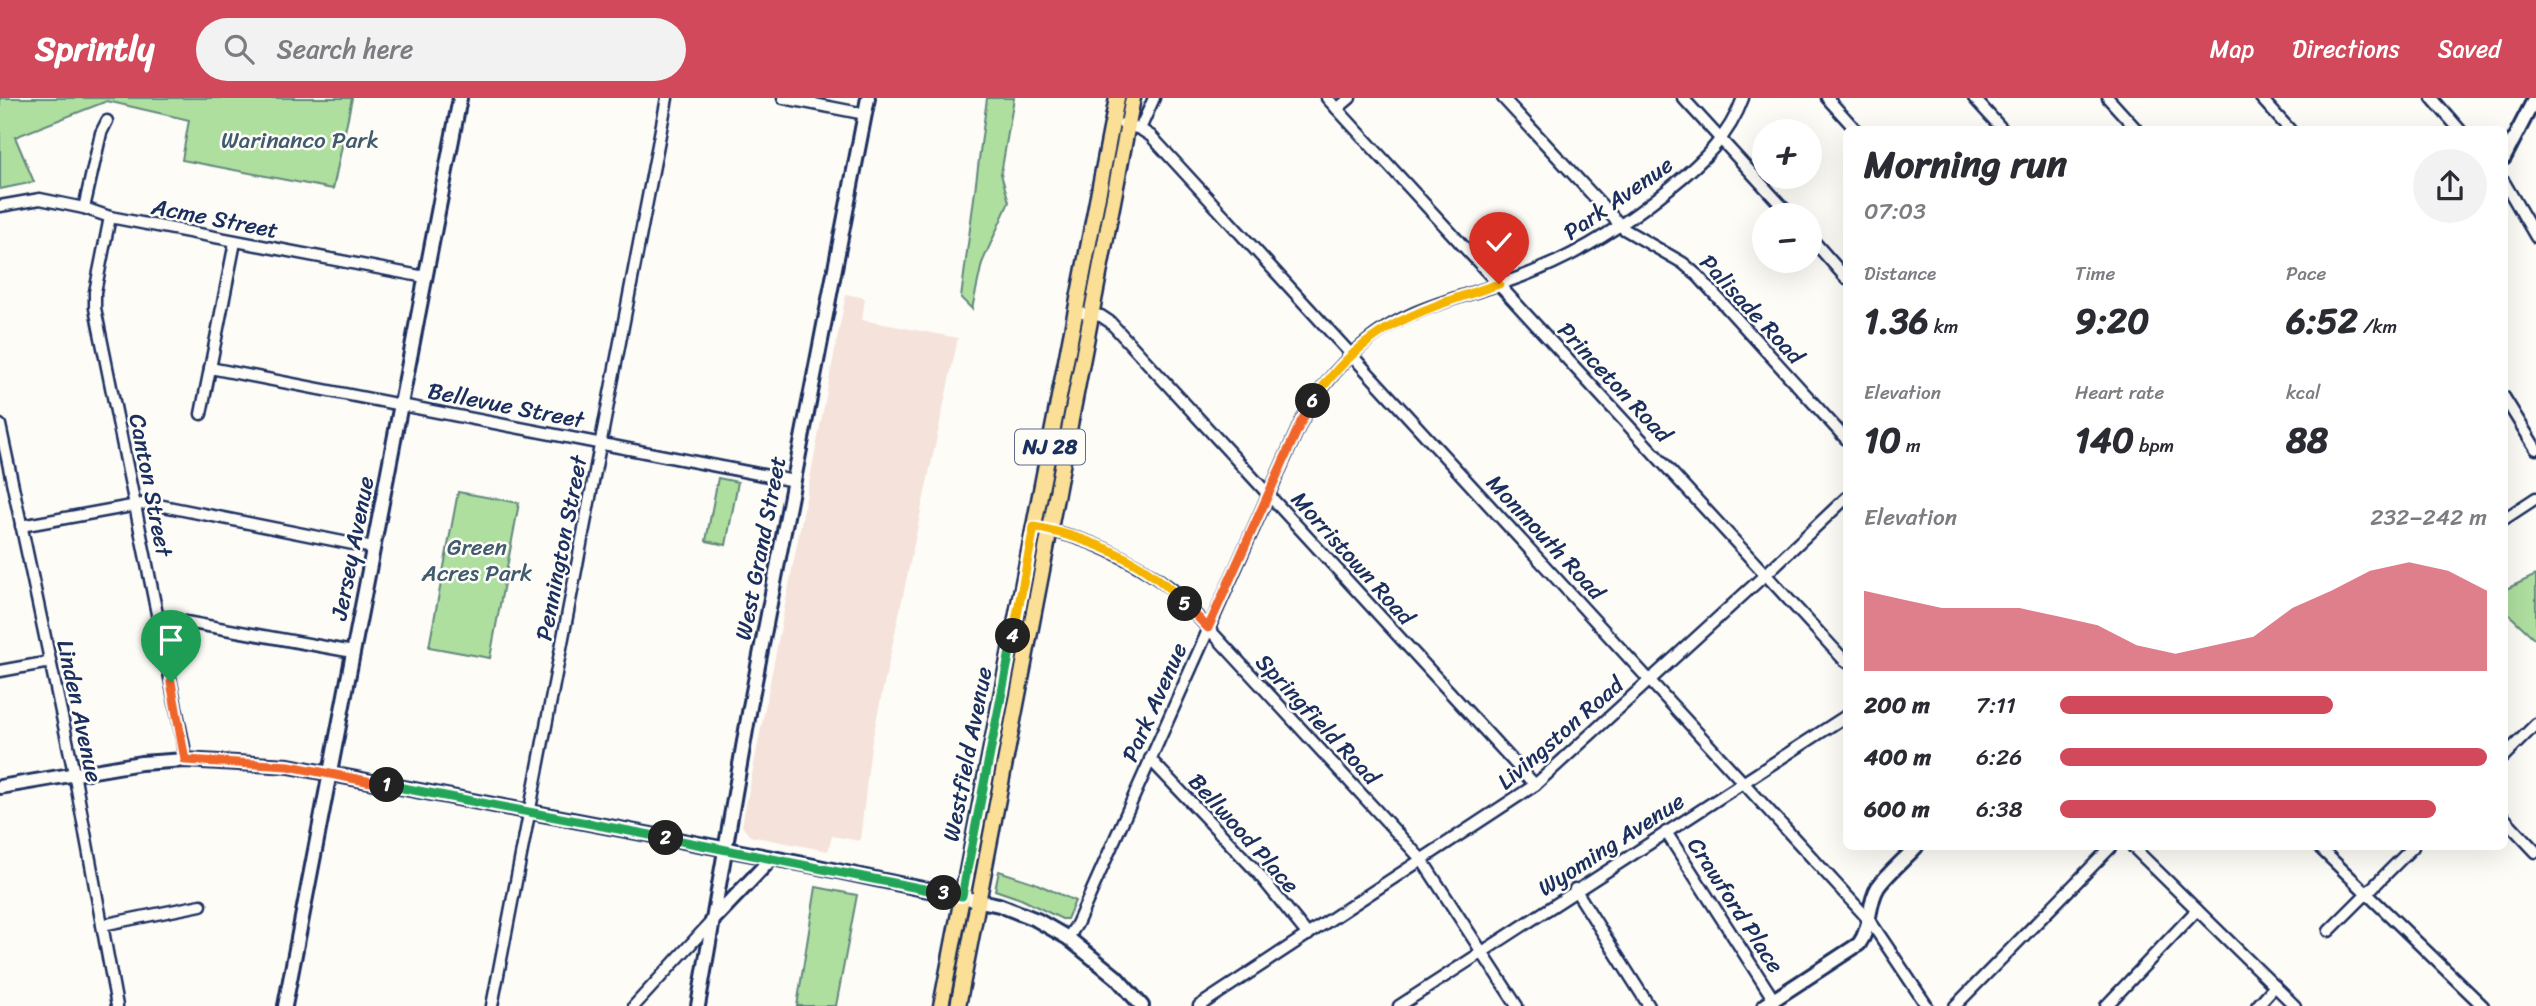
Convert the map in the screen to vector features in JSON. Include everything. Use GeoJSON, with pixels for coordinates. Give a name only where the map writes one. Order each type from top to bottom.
{"type":"FeatureCollection","features":[{"type":"Feature","properties":{"kind":"main road","name":"Westfield Avenue"},"geometry":{"type":"LineString","coordinates":[[942,1006],[1117,98]]}},
{"type":"Feature","properties":{"kind":"main road","name":"Westfield Avenue"},"geometry":{"type":"LineString","coordinates":[[958,1006],[1091,315],[1134,127],[1133,98]]}},
{"type":"Feature","properties":{"kind":"main road"},"geometry":{"type":"LineString","coordinates":[[998,713],[1014,716]]}},
{"type":"Feature","properties":{"kind":"street","name":"Jersey Avenue"},"geometry":{"type":"LineString","coordinates":[[285,1006],[460,98]]}},
{"type":"Feature","properties":{"kind":"street","name":"Pennington Street"},"geometry":{"type":"LineString","coordinates":[[492,1006],[667,98]]}},
{"type":"Feature","properties":{"kind":"street"},"geometry":{"type":"LineString","coordinates":[[783,98],[865,114]]}},
{"type":"Feature","properties":{"kind":"street","name":"West Grand Street"},"geometry":{"type":"LineString","coordinates":[[698,1006],[725,849],[868,98]]}},
{"type":"Feature","properties":{"kind":"street"},"geometry":{"type":"LineString","coordinates":[[1112,122],[1134,127],[1154,98]]}},
{"type":"Feature","properties":{"kind":"street","name":"Princeton Road"},"geometry":{"type":"LineString","coordinates":[[1327,98],[1843,659]]}},
{"type":"Feature","properties":{"kind":"street"},"geometry":{"type":"LineString","coordinates":[[1337,109],[1350,98]]}},
{"type":"Feature","properties":{"kind":"street","name":"Palisade Road"},"geometry":{"type":"LineString","coordinates":[[1503,98],[1620,226],[1634,237],[1683,263],[1698,276],[1843,436]]}},
{"type":"Feature","properties":{"kind":"street"},"geometry":{"type":"LineString","coordinates":[[1683,98],[1779,203]]}},
{"type":"Feature","properties":{"kind":"street","name":"Park Avenue"},"geometry":{"type":"LineString","coordinates":[[1068,938],[1077,924],[1268,494],[1313,400],[1335,372],[1371,339],[1400,320],[1555,262],[1620,226],[1702,162],[1722,140],[1743,98]]}},
{"type":"Feature","properties":{"kind":"street"},"geometry":{"type":"LineString","coordinates":[[1828,98],[1852,126]]}},
{"type":"Feature","properties":{"kind":"street"},"geometry":{"type":"LineString","coordinates":[[1974,98],[1999,126]]}},
{"type":"Feature","properties":{"kind":"street"},"geometry":{"type":"LineString","coordinates":[[2108,98],[2133,126]]}},
{"type":"Feature","properties":{"kind":"street"},"geometry":{"type":"LineString","coordinates":[[2260,98],[2286,126]]}},
{"type":"Feature","properties":{"kind":"street"},"geometry":{"type":"LineString","coordinates":[[2431,98],[2456,126]]}},
{"type":"Feature","properties":{"kind":"street"},"geometry":{"type":"LineString","coordinates":[[2508,150],[2535,98]]}},
{"type":"Feature","properties":{"kind":"street"},"geometry":{"type":"LineString","coordinates":[[84,208],[101,133],[107,121]]}},
{"type":"Feature","properties":{"kind":"street","name":"Monmouth Road"},"geometry":{"type":"LineString","coordinates":[[1134,127],[1151,136],[1745,781],[1870,920],[1927,1006]]}},
{"type":"Feature","properties":{"kind":"street"},"geometry":{"type":"LineString","coordinates":[[2508,189],[2536,236]]}},
{"type":"Feature","properties":{"kind":"street","name":"Acme Street"},"geometry":{"type":"LineString","coordinates":[[0,206],[40,199],[84,208],[110,217],[425,277]]}},
{"type":"Feature","properties":{"kind":"street","name":"Canton Street"},"geometry":{"type":"LineString","coordinates":[[110,217],[95,292],[95,309],[185,760]]}},
{"type":"Feature","properties":{"kind":"street"},"geometry":{"type":"LineString","coordinates":[[201,414],[235,242]]}},
{"type":"Feature","properties":{"kind":"street"},"geometry":{"type":"LineString","coordinates":[[1822,251],[1843,275]]}},
{"type":"Feature","properties":{"kind":"street","name":"Morristown Road"},"geometry":{"type":"LineString","coordinates":[[1076,312],[1105,318],[1110,322],[1535,785]]}},
{"type":"Feature","properties":{"kind":"street","name":"Bellevue Street"},"geometry":{"type":"LineString","coordinates":[[210,368],[794,481]]}},
{"type":"Feature","properties":{"kind":"street"},"geometry":{"type":"LineString","coordinates":[[2508,404],[2536,449]]}},
{"type":"Feature","properties":{"kind":"street","name":"Linden Avenue"},"geometry":{"type":"LineString","coordinates":[[0,425],[74,773],[117,1006]]}},
{"type":"Feature","properties":{"kind":"street"},"geometry":{"type":"LineString","coordinates":[[2508,516],[2536,498]]}},
{"type":"Feature","properties":{"kind":"street","name":"Livingston Road"},"geometry":{"type":"LineString","coordinates":[[1199,1006],[1535,785],[1843,501]]}},
{"type":"Feature","properties":{"kind":"street"},"geometry":{"type":"LineString","coordinates":[[21,526],[148,503],[373,548]]}},
{"type":"Feature","properties":{"kind":"street","name":"Springfield Road"},"geometry":{"type":"LineString","coordinates":[[1034,527],[1085,539],[1141,567],[1172,590],[1422,860],[1517,1006]]}},
{"type":"Feature","properties":{"kind":"street"},"geometry":{"type":"LineString","coordinates":[[158,617],[353,652]]}},
{"type":"Feature","properties":{"kind":"street"},"geometry":{"type":"LineString","coordinates":[[0,671],[50,662]]}},
{"type":"Feature","properties":{"kind":"street","name":"Wyoming Avenue"},"geometry":{"type":"LineString","coordinates":[[1399,1006],[1843,718]]}},
{"type":"Feature","properties":{"kind":"street"},"geometry":{"type":"LineString","coordinates":[[2508,753],[2536,724]]}},
{"type":"Feature","properties":{"kind":"street","name":"Bellwood Place"},"geometry":{"type":"LineString","coordinates":[[1150,759],[1257,872],[1308,934]]}},
{"type":"Feature","properties":{"kind":"street"},"geometry":{"type":"LineString","coordinates":[[0,788],[141,763],[185,760],[289,766],[725,849],[962,896],[1027,915],[1068,938],[1116,978],[1142,1006]]}},
{"type":"Feature","properties":{"kind":"street"},"geometry":{"type":"LineString","coordinates":[[2508,822],[2536,852]]}},
{"type":"Feature","properties":{"kind":"street","name":"Crawford Place"},"geometry":{"type":"LineString","coordinates":[[1666,832],[1769,1003]]}},
{"type":"Feature","properties":{"kind":"street"},"geometry":{"type":"LineString","coordinates":[[1769,1003],[1859,944],[1867,934],[1872,903],[1878,888],[1913,850]]}},
{"type":"Feature","properties":{"kind":"street"},"geometry":{"type":"LineString","coordinates":[[1955,1006],[2107,850]]}},
{"type":"Feature","properties":{"kind":"street"},"geometry":{"type":"LineString","coordinates":[[2136,850],[2295,1006]]}},
{"type":"Feature","properties":{"kind":"street"},"geometry":{"type":"LineString","coordinates":[[2322,850],[2483,1006]]}},
{"type":"Feature","properties":{"kind":"street"},"geometry":{"type":"LineString","coordinates":[[2329,931],[2410,850]]}},
{"type":"Feature","properties":{"kind":"street"},"geometry":{"type":"LineString","coordinates":[[634,1006],[772,858]]}},
{"type":"Feature","properties":{"kind":"street"},"geometry":{"type":"LineString","coordinates":[[1575,890],[1649,1006]]}},
{"type":"Feature","properties":{"kind":"street"},"geometry":{"type":"LineString","coordinates":[[102,925],[201,905]]}},
{"type":"Feature","properties":{"kind":"street"},"geometry":{"type":"LineString","coordinates":[[2106,1006],[2197,910]]}},
{"type":"Feature","properties":{"kind":"street"},"geometry":{"type":"LineString","coordinates":[[2257,1006],[2275,986]]}},
{"type":"Feature","properties":{"kind":"shaded area"},"geometry":{"type":"Polygon","coordinates":[[[846,294],[865,298],[862,320],[958,338],[871,745],[860,841],[832,836],[828,851],[750,836],[742,826],[846,294]]]}},
{"type":"Feature","properties":{"kind":"green space","name":"Warinanco Park"},"geometry":{"type":"Polygon","coordinates":[[[0,98],[352,98],[333,189],[182,160],[189,120],[107,101],[15,137],[34,182],[0,189],[0,98]]]}},
{"type":"Feature","properties":{"kind":"green space"},"geometry":{"type":"Polygon","coordinates":[[[987,98],[1014,98],[1001,174],[1009,202],[982,263],[972,309],[961,298],[987,98]]]}},
{"type":"Feature","properties":{"kind":"green space"},"geometry":{"type":"Polygon","coordinates":[[[718,478],[738,482],[726,545],[706,541],[718,478]]]}},
{"type":"Feature","properties":{"kind":"green space","name":"Green Acres Park"},"geometry":{"type":"Polygon","coordinates":[[[458,492],[519,503],[490,658],[429,647],[458,492]]]}},
{"type":"Feature","properties":{"kind":"green space"},"geometry":{"type":"Polygon","coordinates":[[[2536,575],[2536,640],[2508,614],[2508,588],[2536,575]]]}},
{"type":"Feature","properties":{"kind":"green space"},"geometry":{"type":"Polygon","coordinates":[[[999,871],[1075,901],[1067,919],[995,890],[999,871]]]}},
{"type":"Feature","properties":{"kind":"green space"},"geometry":{"type":"Polygon","coordinates":[[[816,887],[857,895],[836,1006],[797,1006],[816,887]]]}},
{"type":"Feature","properties":{"kind":"route"},"geometry":{"type":"LineString","coordinates":[[171,682],[185,760],[289,766],[962,896],[1034,527],[1085,539],[1150,572],[1172,590],[1208,628],[1301,422],[1313,400],[1335,372],[1371,339],[1400,320],[1499,284]]}}]}
